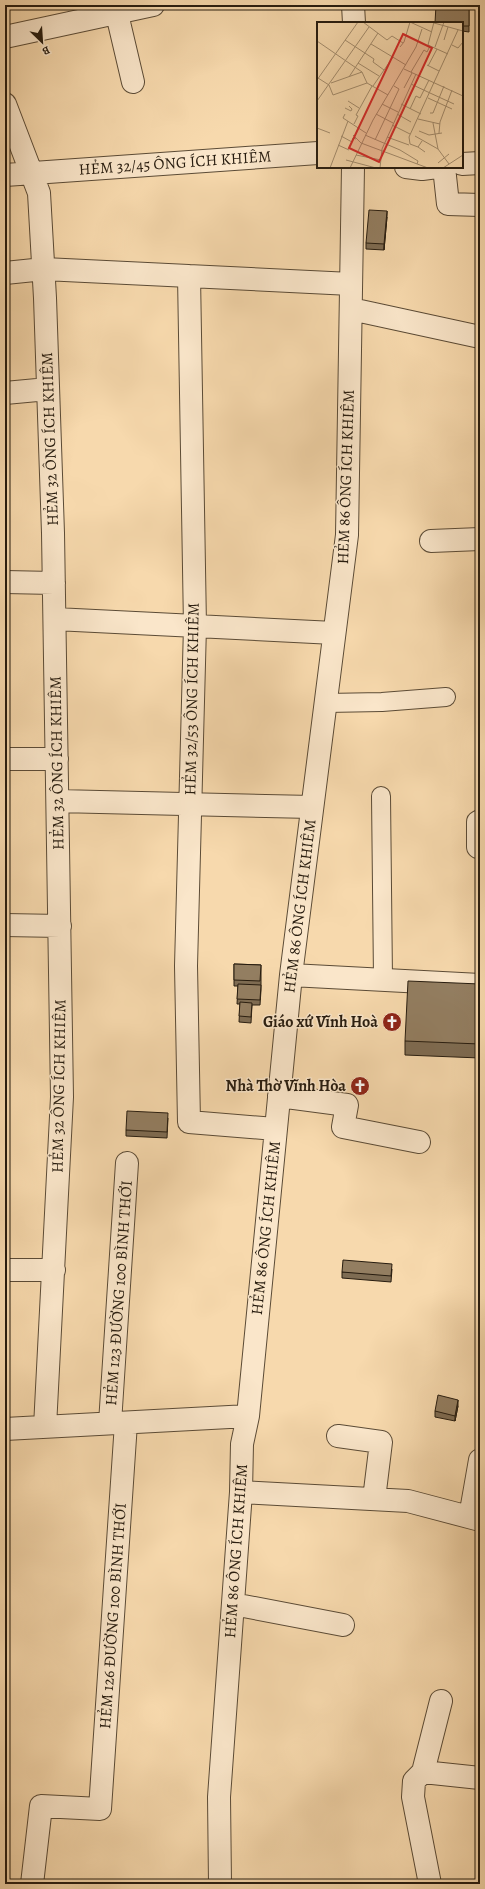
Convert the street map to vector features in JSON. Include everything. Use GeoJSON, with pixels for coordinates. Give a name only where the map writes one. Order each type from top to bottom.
{"type":"FeatureCollection","features":[{"type":"Feature","properties":{"kind":"street"},"geometry":{"type":"LineString","coordinates":[[5,37],[118,14],[153,5]]}},
{"type":"Feature","properties":{"kind":"street"},"geometry":{"type":"LineString","coordinates":[[353,5],[354,22]]}},
{"type":"Feature","properties":{"kind":"street"},"geometry":{"type":"LineString","coordinates":[[118,14],[133,82]]}},
{"type":"Feature","properties":{"kind":"street","name":"HẺM 32 ÔNG ÍCH KHIÊM"},"geometry":{"type":"LineString","coordinates":[[5,104],[39,194],[44,269],[54,583],[62,1097],[45,1427]]}},
{"type":"Feature","properties":{"kind":"street","name":"HẺM 32/45 ÔNG ÍCH KHIÊM"},"geometry":{"type":"LineString","coordinates":[[5,175],[317,153]]}},
{"type":"Feature","properties":{"kind":"street"},"geometry":{"type":"LineString","coordinates":[[463,164],[480,162]]}},
{"type":"Feature","properties":{"kind":"street","name":"HẺM 86 ÔNG ÍCH KHIÊM"},"geometry":{"type":"LineString","coordinates":[[220,1884],[219,1797],[241,1492],[242,1444],[248,1416],[291,975],[346,535],[353,168]]}},
{"type":"Feature","properties":{"kind":"street"},"geometry":{"type":"LineString","coordinates":[[414,168],[430,168]]}},
{"type":"Feature","properties":{"kind":"street"},"geometry":{"type":"LineString","coordinates":[[444,168],[448,204],[480,205]]}},
{"type":"Feature","properties":{"kind":"street"},"geometry":{"type":"LineString","coordinates":[[5,273],[44,269],[351,284]]}},
{"type":"Feature","properties":{"kind":"street","name":"HẺM 32/53 ÔNG ÍCH KHIÊM"},"geometry":{"type":"LineString","coordinates":[[189,276],[195,626],[186,966],[189,1122],[275,1129]]}},
{"type":"Feature","properties":{"kind":"street"},"geometry":{"type":"LineString","coordinates":[[351,309],[480,337]]}},
{"type":"Feature","properties":{"kind":"street"},"geometry":{"type":"LineString","coordinates":[[5,393],[48,389]]}},
{"type":"Feature","properties":{"kind":"street"},"geometry":{"type":"LineString","coordinates":[[431,541],[480,539]]}},
{"type":"Feature","properties":{"kind":"street"},"geometry":{"type":"LineString","coordinates":[[5,582],[54,583]]}},
{"type":"Feature","properties":{"kind":"street"},"geometry":{"type":"LineString","coordinates":[[55,618],[334,633]]}},
{"type":"Feature","properties":{"kind":"street"},"geometry":{"type":"LineString","coordinates":[[5,758],[57,759]]}},
{"type":"Feature","properties":{"kind":"street"},"geometry":{"type":"LineString","coordinates":[[58,801],[312,807]]}},
{"type":"Feature","properties":{"kind":"street"},"geometry":{"type":"LineString","coordinates":[[478,848],[478,822],[480,822]]}},
{"type":"Feature","properties":{"kind":"street"},"geometry":{"type":"LineString","coordinates":[[5,925],[60,926]]}},
{"type":"Feature","properties":{"kind":"street"},"geometry":{"type":"LineString","coordinates":[[291,975],[480,984]]}},
{"type":"Feature","properties":{"kind":"street"},"geometry":{"type":"LineString","coordinates":[[279,1096],[347,1105],[343,1127],[419,1142]]}},
{"type":"Feature","properties":{"kind":"street","name":"HẺM 123 ĐƯỜNG 100 BÌNH THỚI"},"geometry":{"type":"LineString","coordinates":[[118,1423],[127,1163]]}},
{"type":"Feature","properties":{"kind":"street"},"geometry":{"type":"LineString","coordinates":[[5,1270],[54,1270]]}},
{"type":"Feature","properties":{"kind":"street"},"geometry":{"type":"LineString","coordinates":[[5,1429],[248,1416]]}},
{"type":"Feature","properties":{"kind":"street","name":"HẺM 126 ĐƯỜNG 100 BÌNH THỚI"},"geometry":{"type":"LineString","coordinates":[[32,1884],[41,1806],[100,1809],[118,1423]]}},
{"type":"Feature","properties":{"kind":"street"},"geometry":{"type":"LineString","coordinates":[[338,1436],[381,1442],[374,1500]]}},
{"type":"Feature","properties":{"kind":"street"},"geometry":{"type":"LineString","coordinates":[[241,1492],[408,1501],[475,1518],[480,1460]]}},
{"type":"Feature","properties":{"kind":"street"},"geometry":{"type":"LineString","coordinates":[[233,1604],[344,1625]]}},
{"type":"Feature","properties":{"kind":"street"},"geometry":{"type":"LineString","coordinates":[[430,1884],[414,1797],[414,1781],[423,1772],[440,1701]]}},
{"type":"Feature","properties":{"kind":"street"},"geometry":{"type":"LineString","coordinates":[[423,1772],[480,1778]]}},
{"type":"Feature","properties":{"kind":"lane"},"geometry":{"type":"LineString","coordinates":[[326,703],[382,702],[446,697]]}},
{"type":"Feature","properties":{"kind":"lane"},"geometry":{"type":"LineString","coordinates":[[382,796],[383,980]]}},
{"type":"Feature","properties":{"kind":"building"},"geometry":{"type":"Polygon","coordinates":[[[436,5],[469,5],[469,26],[463,26],[463,22],[435,22],[436,5]]]}},
{"type":"Feature","properties":{"kind":"building"},"geometry":{"type":"Polygon","coordinates":[[[369,210],[387,211],[384,244],[366,243],[369,210]]]}},
{"type":"Feature","properties":{"kind":"building"},"geometry":{"type":"Polygon","coordinates":[[[234,964],[261,965],[260,981],[234,980],[234,964]]]}},
{"type":"Feature","properties":{"kind":"building"},"geometry":{"type":"Polygon","coordinates":[[[408,981],[480,984],[480,1044],[405,1041],[408,981]]]}},
{"type":"Feature","properties":{"kind":"building"},"geometry":{"type":"Polygon","coordinates":[[[238,984],[261,985],[260,1000],[237,999],[238,984]]]}},
{"type":"Feature","properties":{"kind":"building"},"geometry":{"type":"Polygon","coordinates":[[[240,1002],[252,1003],[251,1017],[239,1016],[240,1002]]]}},
{"type":"Feature","properties":{"kind":"building"},"geometry":{"type":"Polygon","coordinates":[[[127,1111],[168,1113],[167,1132],[126,1130],[127,1111]]]}},
{"type":"Feature","properties":{"kind":"building"},"geometry":{"type":"Polygon","coordinates":[[[343,1260],[392,1264],[391,1276],[342,1272],[343,1260]]]}},
{"type":"Feature","properties":{"kind":"building"},"geometry":{"type":"Polygon","coordinates":[[[438,1395],[458,1400],[455,1416],[435,1411],[438,1395]]]}},
{"type":"Feature","properties":{"kind":"place","name":"Giáo xứ Vĩnh Hoà"},"geometry":{"type":"Point","coordinates":[392,1022]}},
{"type":"Feature","properties":{"kind":"place","name":"Nhà Thờ Vĩnh Hòa"},"geometry":{"type":"Point","coordinates":[360,1086]}}]}
